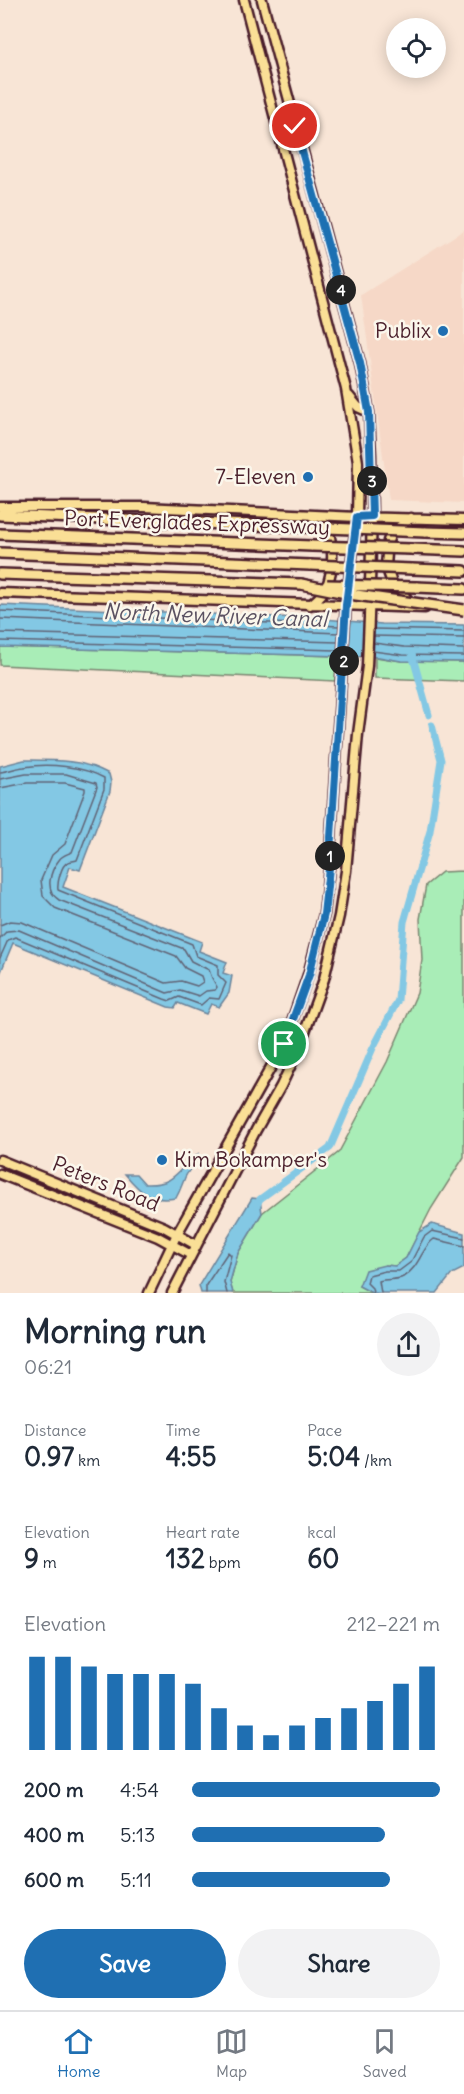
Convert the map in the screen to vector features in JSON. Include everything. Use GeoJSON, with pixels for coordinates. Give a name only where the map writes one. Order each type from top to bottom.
{"type":"FeatureCollection","features":[{"type":"Feature","properties":{"kind":"highway"},"geometry":{"type":"LineString","coordinates":[[0,515],[464,533]]}},
{"type":"Feature","properties":{"kind":"highway","name":"Port Everglades Expressway"},"geometry":{"type":"LineString","coordinates":[[0,534],[464,551]]}},
{"type":"Feature","properties":{"kind":"highway"},"geometry":{"type":"LineString","coordinates":[[0,553],[464,571]]}},
{"type":"Feature","properties":{"kind":"highway"},"geometry":{"type":"LineString","coordinates":[[0,574],[464,589]]}},
{"type":"Feature","properties":{"kind":"highway"},"geometry":{"type":"LineString","coordinates":[[301,584],[356,595],[464,610]]}},
{"type":"Feature","properties":{"kind":"main road"},"geometry":{"type":"LineString","coordinates":[[149,1293],[177,1234],[279,1054],[309,975],[324,914],[329,868],[344,665],[345,617],[357,517],[358,462],[346,389],[244,0]]}},
{"type":"Feature","properties":{"kind":"main road"},"geometry":{"type":"LineString","coordinates":[[172,1293],[281,1086],[299,1048],[324,979],[339,916],[346,871],[357,745],[367,666],[372,516],[369,412],[360,363],[262,0]]}},
{"type":"Feature","properties":{"kind":"main road"},"geometry":{"type":"LineString","coordinates":[[346,389],[351,401],[369,412]]}},
{"type":"Feature","properties":{"kind":"main road"},"geometry":{"type":"LineString","coordinates":[[0,507],[144,507],[464,520]]}},
{"type":"Feature","properties":{"kind":"main road"},"geometry":{"type":"LineString","coordinates":[[308,514],[322,521],[327,530],[332,565],[326,587],[310,605]]}},
{"type":"Feature","properties":{"kind":"main road"},"geometry":{"type":"LineString","coordinates":[[411,518],[391,533],[386,566],[392,583],[416,608]]}},
{"type":"Feature","properties":{"kind":"main road"},"geometry":{"type":"LineString","coordinates":[[0,593],[464,610]]}},
{"type":"Feature","properties":{"kind":"main road","name":"Peters Road"},"geometry":{"type":"LineString","coordinates":[[0,1160],[177,1234],[196,1245]]}},
{"type":"Feature","properties":{"kind":"main road","name":"Peters Road"},"geometry":{"type":"LineString","coordinates":[[0,1174],[191,1255]]}},
{"type":"Feature","properties":{"kind":"shaded area"},"geometry":{"type":"Polygon","coordinates":[[[464,230],[464,503],[389,500],[361,295],[464,230]]]}},
{"type":"Feature","properties":{"kind":"green space"},"geometry":{"type":"Polygon","coordinates":[[[0,647],[336,656],[335,681],[0,665],[0,647]]]}},
{"type":"Feature","properties":{"kind":"green space"},"geometry":{"type":"Polygon","coordinates":[[[375,657],[401,661],[464,662],[464,681],[375,678],[375,657]]]}},
{"type":"Feature","properties":{"kind":"green space"},"geometry":{"type":"Polygon","coordinates":[[[464,869],[464,1157],[431,1209],[406,1258],[395,1266],[385,1265],[359,1286],[372,1293],[233,1293],[230,1283],[238,1253],[262,1213],[339,1152],[387,1062],[417,993],[422,960],[420,919],[426,885],[442,872],[463,871],[464,869]]]}},
{"type":"Feature","properties":{"kind":"water","name":"North New River Canal"},"geometry":{"type":"Polygon","coordinates":[[[0,605],[324,619],[382,624],[464,625],[464,662],[401,661],[379,657],[0,647],[0,605]]]}},
{"type":"Feature","properties":{"kind":"water"},"geometry":{"type":"Polygon","coordinates":[[[24,760],[57,760],[78,763],[109,774],[110,791],[80,870],[70,867],[63,887],[202,942],[199,951],[227,962],[223,973],[232,976],[229,993],[219,1007],[211,1004],[206,1014],[178,1003],[175,1008],[168,1007],[13,943],[0,974],[0,766],[24,760]]]}},
{"type":"Feature","properties":{"kind":"water"},"geometry":{"type":"Polygon","coordinates":[[[198,1154],[176,1198],[159,1199],[147,1195],[136,1187],[125,1174],[136,1174],[145,1184],[164,1182],[175,1176],[198,1154]]]}},
{"type":"Feature","properties":{"kind":"water"},"geometry":{"type":"Polygon","coordinates":[[[252,1198],[260,1199],[262,1213],[238,1253],[230,1282],[233,1293],[201,1293],[199,1285],[252,1198]]]}},
{"type":"Feature","properties":{"kind":"water"},"geometry":{"type":"Polygon","coordinates":[[[432,1224],[464,1233],[464,1268],[452,1274],[437,1293],[372,1293],[359,1286],[365,1270],[385,1265],[395,1266],[406,1258],[419,1232],[432,1224]]]}},
{"type":"Feature","properties":{"kind":"waterway"},"geometry":{"type":"LineString","coordinates":[[412,654],[429,715]]}},
{"type":"Feature","properties":{"kind":"waterway"},"geometry":{"type":"LineString","coordinates":[[257,1205],[260,1199],[330,1148],[373,1048],[398,1000],[404,922],[430,831],[441,760],[432,725]]}},
{"type":"Feature","properties":{"kind":"place","name":"Publix"},"geometry":{"type":"Point","coordinates":[443,331]}},
{"type":"Feature","properties":{"kind":"place","name":"7-Eleven"},"geometry":{"type":"Point","coordinates":[308,477]}},
{"type":"Feature","properties":{"kind":"place","name":"Kim Bokamper's"},"geometry":{"type":"Point","coordinates":[162,1160]}},
{"type":"Feature","properties":{"kind":"route"},"geometry":{"type":"LineString","coordinates":[[284,1044],[309,975],[324,914],[344,665],[346,605],[357,517],[372,516],[369,412],[360,363],[295,126]]}}]}
